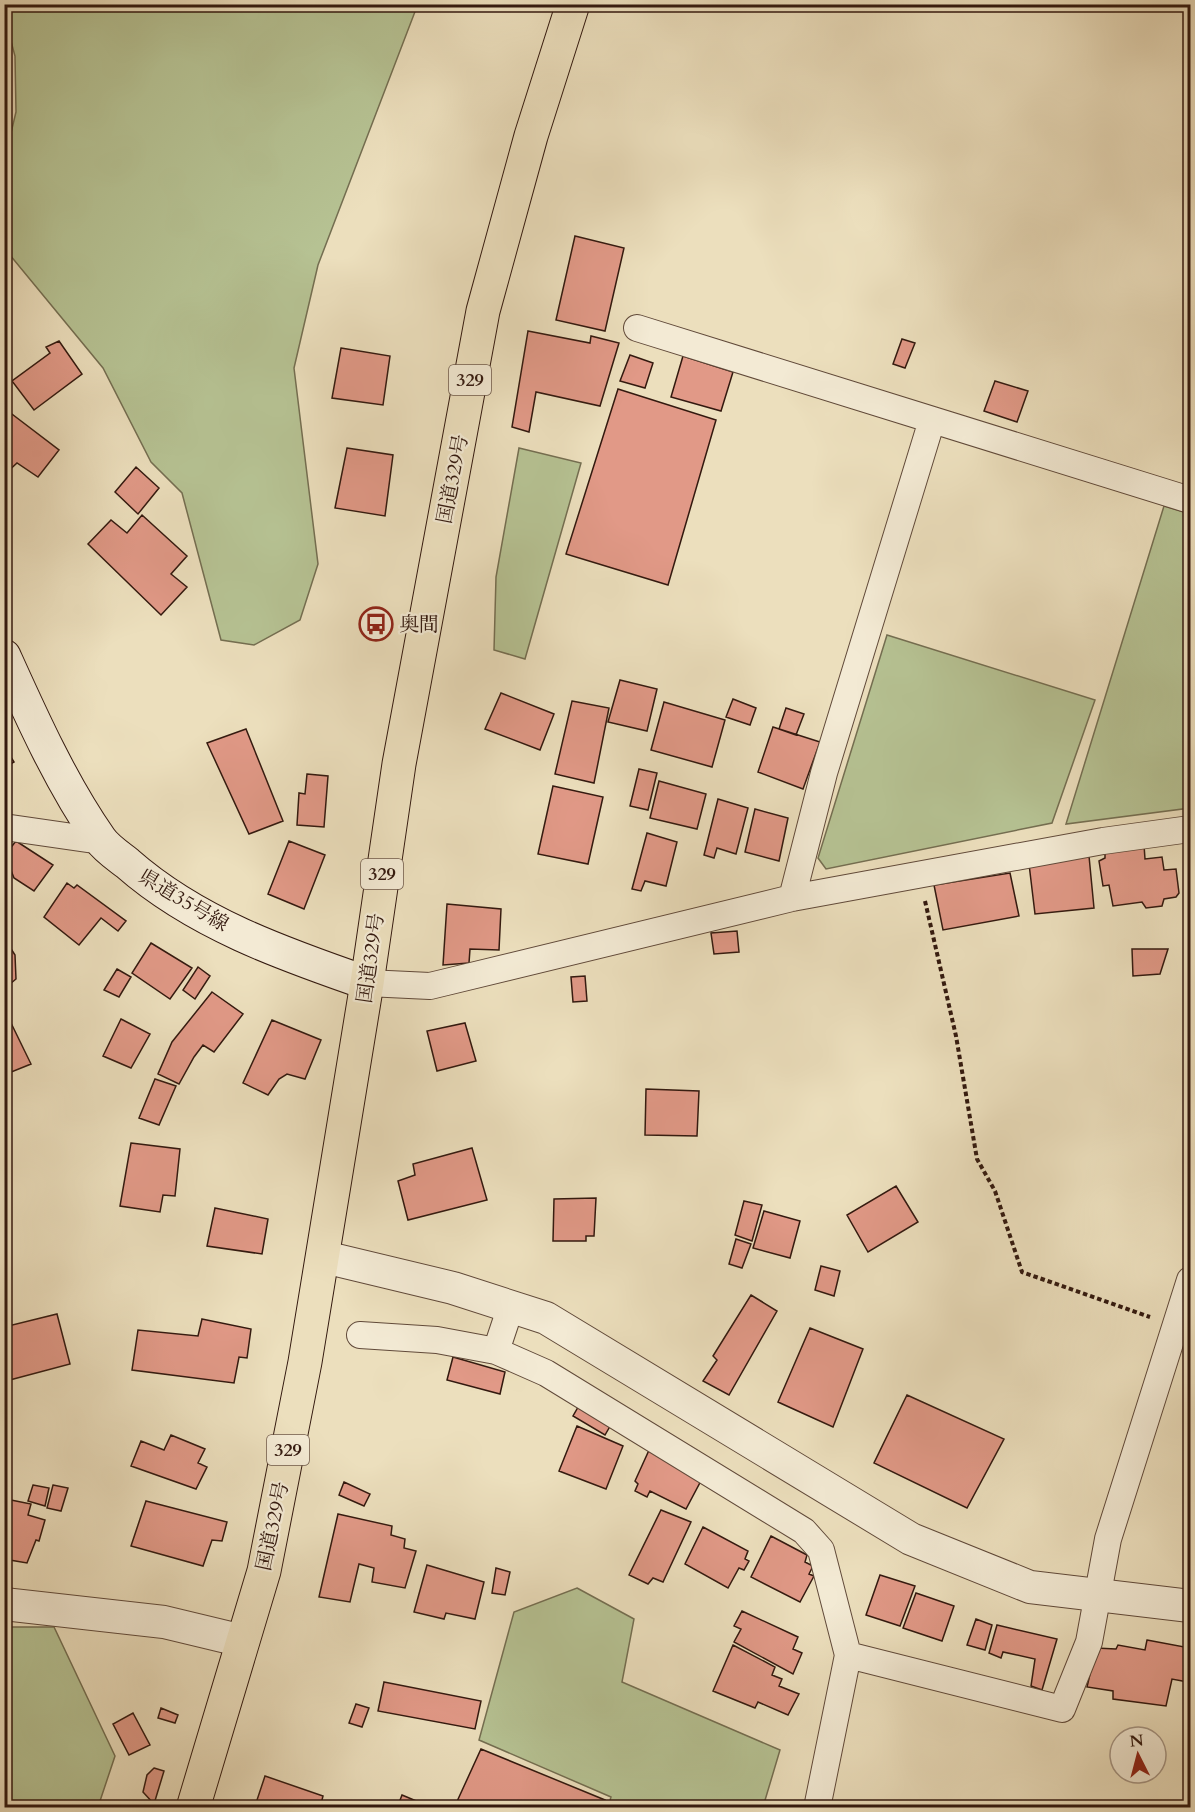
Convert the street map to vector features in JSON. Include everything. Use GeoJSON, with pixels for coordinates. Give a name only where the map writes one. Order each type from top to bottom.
{"type":"FeatureCollection","features":[{"type":"Feature","properties":{"kind":"highway","name":"国道329号"},"geometry":{"type":"LineString","coordinates":[[193,1808],[265,1563],[324,1257],[399,764],[483,311],[531,136],[573,4]]}},
{"type":"Feature","properties":{"kind":"main road","name":"県道35号線"},"geometry":{"type":"LineString","coordinates":[[4,656],[32,718],[101,841],[146,880],[208,919],[285,954],[367,983]]}},
{"type":"Feature","properties":{"kind":"street"},"geometry":{"type":"LineString","coordinates":[[637,328],[1191,500]]}},
{"type":"Feature","properties":{"kind":"street"},"geometry":{"type":"LineString","coordinates":[[792,898],[824,773],[932,420]]}},
{"type":"Feature","properties":{"kind":"street"},"geometry":{"type":"LineString","coordinates":[[4,827],[101,841]]}},
{"type":"Feature","properties":{"kind":"street"},"geometry":{"type":"LineString","coordinates":[[367,983],[430,986],[792,898],[919,877],[1103,841],[1191,829]]}},
{"type":"Feature","properties":{"kind":"street"},"geometry":{"type":"LineString","coordinates":[[324,1257],[453,1288],[546,1318],[911,1539],[1030,1587],[1099,1593],[1191,1606]]}},
{"type":"Feature","properties":{"kind":"street"},"geometry":{"type":"LineString","coordinates":[[848,1655],[1062,1709],[1089,1642],[1108,1539],[1191,1280]]}},
{"type":"Feature","properties":{"kind":"street"},"geometry":{"type":"LineString","coordinates":[[496,1351],[511,1306]]}},
{"type":"Feature","properties":{"kind":"street"},"geometry":{"type":"LineString","coordinates":[[360,1335],[437,1340],[496,1351],[546,1373],[804,1531],[821,1550],[848,1655],[817,1808]]}},
{"type":"Feature","properties":{"kind":"street"},"geometry":{"type":"LineString","coordinates":[[4,1604],[164,1622],[243,1641]]}},
{"type":"Feature","properties":{"kind":"path"},"geometry":{"type":"LineString","coordinates":[[919,877],[956,1035],[977,1159],[995,1191],[1022,1272],[1176,1326]]}},
{"type":"Feature","properties":{"kind":"green space"},"geometry":{"type":"Polygon","coordinates":[[[4,5],[426,5],[416,9],[318,265],[294,368],[318,564],[300,620],[254,645],[221,640],[182,493],[151,462],[103,368],[5,249],[5,158],[16,112],[15,56],[5,19],[4,5]]]}},
{"type":"Feature","properties":{"kind":"green space"},"geometry":{"type":"Polygon","coordinates":[[[519,448],[581,463],[525,659],[494,650],[496,577],[519,448]]]}},
{"type":"Feature","properties":{"kind":"green space"},"geometry":{"type":"Polygon","coordinates":[[[1164,506],[1190,514],[1190,808],[1066,824],[1164,506]]]}},
{"type":"Feature","properties":{"kind":"green space"},"geometry":{"type":"Polygon","coordinates":[[[887,635],[1095,700],[1052,823],[826,869],[818,858],[887,635]]]}},
{"type":"Feature","properties":{"kind":"green space"},"geometry":{"type":"Polygon","coordinates":[[[577,1588],[634,1619],[622,1682],[780,1750],[763,1807],[608,1807],[611,1797],[479,1740],[514,1612],[577,1588]]]}},
{"type":"Feature","properties":{"kind":"green space"},"geometry":{"type":"Polygon","coordinates":[[[4,1627],[54,1627],[115,1756],[98,1807],[5,1807],[4,1627]]]}},
{"type":"Feature","properties":{"kind":"building"},"geometry":{"type":"Polygon","coordinates":[[[575,236],[624,248],[605,331],[556,320],[575,236]]]}},
{"type":"Feature","properties":{"kind":"building"},"geometry":{"type":"Polygon","coordinates":[[[528,331],[590,343],[591,336],[619,343],[600,406],[536,392],[529,432],[512,427],[528,331]]]}},
{"type":"Feature","properties":{"kind":"building"},"geometry":{"type":"Polygon","coordinates":[[[902,339],[915,343],[905,368],[893,364],[902,339]]]}},
{"type":"Feature","properties":{"kind":"building"},"geometry":{"type":"Polygon","coordinates":[[[59,341],[82,374],[34,410],[12,381],[50,353],[46,347],[59,341]]]}},
{"type":"Feature","properties":{"kind":"building"},"geometry":{"type":"Polygon","coordinates":[[[341,348],[390,356],[383,405],[332,398],[341,348]]]}},
{"type":"Feature","properties":{"kind":"building"},"geometry":{"type":"Polygon","coordinates":[[[630,355],[653,363],[645,388],[620,381],[630,355]]]}},
{"type":"Feature","properties":{"kind":"building"},"geometry":{"type":"Polygon","coordinates":[[[683,356],[733,372],[721,411],[671,397],[683,356]]]}},
{"type":"Feature","properties":{"kind":"building"},"geometry":{"type":"Polygon","coordinates":[[[995,381],[1028,391],[1017,422],[984,411],[995,381]]]}},
{"type":"Feature","properties":{"kind":"building"},"geometry":{"type":"Polygon","coordinates":[[[618,389],[716,420],[668,585],[566,554],[618,389]]]}},
{"type":"Feature","properties":{"kind":"building"},"geometry":{"type":"Polygon","coordinates":[[[4,408],[59,450],[38,477],[17,463],[4,475],[4,408]]]}},
{"type":"Feature","properties":{"kind":"building"},"geometry":{"type":"Polygon","coordinates":[[[347,448],[393,455],[385,516],[335,508],[347,448]]]}},
{"type":"Feature","properties":{"kind":"building"},"geometry":{"type":"Polygon","coordinates":[[[136,467],[159,488],[138,514],[115,492],[136,467]]]}},
{"type":"Feature","properties":{"kind":"building"},"geometry":{"type":"Polygon","coordinates":[[[142,515],[187,556],[171,574],[187,587],[161,615],[88,544],[111,520],[127,533],[142,515]]]}},
{"type":"Feature","properties":{"kind":"building"},"geometry":{"type":"Polygon","coordinates":[[[620,680],[657,689],[647,731],[608,722],[620,680]]]}},
{"type":"Feature","properties":{"kind":"building"},"geometry":{"type":"Polygon","coordinates":[[[501,693],[554,714],[540,750],[485,729],[501,693]]]}},
{"type":"Feature","properties":{"kind":"building"},"geometry":{"type":"Polygon","coordinates":[[[733,699],[756,708],[750,725],[726,717],[733,699]]]}},
{"type":"Feature","properties":{"kind":"building"},"geometry":{"type":"Polygon","coordinates":[[[572,701],[609,708],[594,783],[555,774],[572,701]]]}},
{"type":"Feature","properties":{"kind":"building"},"geometry":{"type":"Polygon","coordinates":[[[664,702],[725,720],[712,767],[651,750],[664,702]]]}},
{"type":"Feature","properties":{"kind":"building"},"geometry":{"type":"Polygon","coordinates":[[[786,708],[804,714],[796,735],[779,729],[786,708]]]}},
{"type":"Feature","properties":{"kind":"building"},"geometry":{"type":"Polygon","coordinates":[[[773,727],[820,742],[803,789],[758,772],[773,727]]]}},
{"type":"Feature","properties":{"kind":"building"},"geometry":{"type":"Polygon","coordinates":[[[246,729],[283,821],[249,834],[207,743],[246,729]]]}},
{"type":"Feature","properties":{"kind":"building"},"geometry":{"type":"Polygon","coordinates":[[[4,746],[14,762],[4,768],[4,746]]]}},
{"type":"Feature","properties":{"kind":"building"},"geometry":{"type":"Polygon","coordinates":[[[639,769],[657,773],[648,810],[630,806],[639,769]]]}},
{"type":"Feature","properties":{"kind":"building"},"geometry":{"type":"Polygon","coordinates":[[[307,774],[328,776],[324,827],[297,825],[299,793],[305,794],[307,774]]]}},
{"type":"Feature","properties":{"kind":"building"},"geometry":{"type":"Polygon","coordinates":[[[659,781],[706,794],[697,829],[650,818],[659,781]]]}},
{"type":"Feature","properties":{"kind":"building"},"geometry":{"type":"Polygon","coordinates":[[[553,786],[603,797],[588,864],[538,854],[553,786]]]}},
{"type":"Feature","properties":{"kind":"building"},"geometry":{"type":"Polygon","coordinates":[[[718,799],[748,808],[736,854],[717,848],[714,858],[704,855],[718,799]]]}},
{"type":"Feature","properties":{"kind":"building"},"geometry":{"type":"Polygon","coordinates":[[[755,809],[788,818],[779,861],[745,852],[755,809]]]}},
{"type":"Feature","properties":{"kind":"building"},"geometry":{"type":"Polygon","coordinates":[[[647,833],[677,842],[666,886],[645,881],[641,891],[632,889],[647,833]]]}},
{"type":"Feature","properties":{"kind":"building"},"geometry":{"type":"Polygon","coordinates":[[[16,841],[53,865],[34,891],[14,878],[5,855],[16,841]]]}},
{"type":"Feature","properties":{"kind":"building"},"geometry":{"type":"Polygon","coordinates":[[[289,841],[325,855],[304,909],[268,894],[289,841]]]}},
{"type":"Feature","properties":{"kind":"building"},"geometry":{"type":"Polygon","coordinates":[[[1144,845],[1145,859],[1162,857],[1164,870],[1176,869],[1179,893],[1176,897],[1164,899],[1162,906],[1146,908],[1142,902],[1113,906],[1109,885],[1103,886],[1099,861],[1105,858],[1105,851],[1144,845]]]}},
{"type":"Feature","properties":{"kind":"building"},"geometry":{"type":"Polygon","coordinates":[[[1089,856],[1094,908],[1035,914],[1029,864],[1089,856]]]}},
{"type":"Feature","properties":{"kind":"building"},"geometry":{"type":"Polygon","coordinates":[[[1010,873],[1019,916],[943,930],[934,885],[1010,873]]]}},
{"type":"Feature","properties":{"kind":"building"},"geometry":{"type":"Polygon","coordinates":[[[67,883],[74,888],[77,885],[126,921],[118,931],[101,918],[79,945],[44,917],[67,883]]]}},
{"type":"Feature","properties":{"kind":"building"},"geometry":{"type":"Polygon","coordinates":[[[447,904],[501,909],[499,950],[470,949],[469,963],[443,965],[447,904]]]}},
{"type":"Feature","properties":{"kind":"building"},"geometry":{"type":"Polygon","coordinates":[[[737,931],[739,952],[714,954],[711,933],[737,931]]]}},
{"type":"Feature","properties":{"kind":"building"},"geometry":{"type":"Polygon","coordinates":[[[151,943],[192,968],[170,999],[132,973],[151,943]]]}},
{"type":"Feature","properties":{"kind":"building"},"geometry":{"type":"Polygon","coordinates":[[[8,944],[15,955],[16,979],[4,989],[4,946],[8,944]]]}},
{"type":"Feature","properties":{"kind":"building"},"geometry":{"type":"Polygon","coordinates":[[[1132,949],[1168,949],[1160,974],[1133,976],[1132,949]]]}},
{"type":"Feature","properties":{"kind":"building"},"geometry":{"type":"Polygon","coordinates":[[[198,967],[210,976],[195,999],[183,990],[198,967]]]}},
{"type":"Feature","properties":{"kind":"building"},"geometry":{"type":"Polygon","coordinates":[[[117,969],[131,977],[119,997],[104,990],[117,969]]]}},
{"type":"Feature","properties":{"kind":"building"},"geometry":{"type":"Polygon","coordinates":[[[585,976],[587,1001],[573,1002],[571,977],[585,976]]]}},
{"type":"Feature","properties":{"kind":"building"},"geometry":{"type":"Polygon","coordinates":[[[212,992],[243,1014],[214,1052],[203,1045],[179,1084],[158,1074],[172,1042],[212,992]]]}},
{"type":"Feature","properties":{"kind":"building"},"geometry":{"type":"Polygon","coordinates":[[[121,1019],[150,1034],[131,1068],[103,1056],[121,1019]]]}},
{"type":"Feature","properties":{"kind":"building"},"geometry":{"type":"Polygon","coordinates":[[[272,1020],[321,1040],[305,1079],[287,1074],[279,1079],[268,1095],[243,1083],[272,1020]]]}},
{"type":"Feature","properties":{"kind":"building"},"geometry":{"type":"Polygon","coordinates":[[[11,1023],[31,1064],[4,1075],[4,1026],[11,1023]]]}},
{"type":"Feature","properties":{"kind":"building"},"geometry":{"type":"Polygon","coordinates":[[[465,1023],[476,1061],[437,1071],[427,1031],[465,1023]]]}},
{"type":"Feature","properties":{"kind":"building"},"geometry":{"type":"Polygon","coordinates":[[[155,1079],[176,1086],[159,1125],[139,1118],[155,1079]]]}},
{"type":"Feature","properties":{"kind":"building"},"geometry":{"type":"Polygon","coordinates":[[[646,1089],[699,1091],[697,1136],[645,1135],[646,1089]]]}},
{"type":"Feature","properties":{"kind":"building"},"geometry":{"type":"Polygon","coordinates":[[[131,1143],[180,1149],[175,1196],[163,1195],[160,1212],[120,1206],[131,1143]]]}},
{"type":"Feature","properties":{"kind":"building"},"geometry":{"type":"Polygon","coordinates":[[[472,1148],[487,1200],[408,1220],[398,1181],[415,1175],[413,1164],[472,1148]]]}},
{"type":"Feature","properties":{"kind":"building"},"geometry":{"type":"Polygon","coordinates":[[[896,1186],[918,1222],[868,1252],[847,1215],[896,1186]]]}},
{"type":"Feature","properties":{"kind":"building"},"geometry":{"type":"Polygon","coordinates":[[[596,1198],[594,1236],[586,1236],[586,1241],[553,1241],[554,1199],[596,1198]]]}},
{"type":"Feature","properties":{"kind":"building"},"geometry":{"type":"Polygon","coordinates":[[[744,1201],[762,1205],[752,1241],[735,1235],[744,1201]]]}},
{"type":"Feature","properties":{"kind":"building"},"geometry":{"type":"Polygon","coordinates":[[[215,1208],[268,1219],[262,1254],[207,1246],[215,1208]]]}},
{"type":"Feature","properties":{"kind":"building"},"geometry":{"type":"Polygon","coordinates":[[[764,1211],[800,1221],[790,1258],[753,1248],[764,1211]]]}},
{"type":"Feature","properties":{"kind":"building"},"geometry":{"type":"Polygon","coordinates":[[[736,1239],[751,1244],[742,1268],[729,1264],[736,1239]]]}},
{"type":"Feature","properties":{"kind":"building"},"geometry":{"type":"Polygon","coordinates":[[[821,1266],[840,1271],[834,1296],[815,1290],[821,1266]]]}},
{"type":"Feature","properties":{"kind":"building"},"geometry":{"type":"Polygon","coordinates":[[[751,1295],[777,1311],[729,1395],[703,1381],[717,1360],[713,1356],[751,1295]]]}},
{"type":"Feature","properties":{"kind":"building"},"geometry":{"type":"Polygon","coordinates":[[[57,1314],[70,1364],[6,1381],[4,1327],[57,1314]]]}},
{"type":"Feature","properties":{"kind":"building"},"geometry":{"type":"Polygon","coordinates":[[[202,1319],[251,1329],[247,1358],[239,1357],[234,1383],[132,1370],[138,1330],[198,1336],[202,1319]]]}},
{"type":"Feature","properties":{"kind":"building"},"geometry":{"type":"Polygon","coordinates":[[[810,1328],[863,1349],[833,1427],[778,1402],[810,1328]]]}},
{"type":"Feature","properties":{"kind":"building"},"geometry":{"type":"Polygon","coordinates":[[[453,1357],[505,1372],[500,1394],[447,1380],[453,1357]]]}},
{"type":"Feature","properties":{"kind":"building"},"geometry":{"type":"Polygon","coordinates":[[[907,1395],[1004,1439],[967,1508],[874,1463],[907,1395]]]}},
{"type":"Feature","properties":{"kind":"building"},"geometry":{"type":"Polygon","coordinates":[[[581,1402],[613,1421],[605,1435],[573,1416],[581,1402]]]}},
{"type":"Feature","properties":{"kind":"building"},"geometry":{"type":"Polygon","coordinates":[[[577,1426],[623,1446],[606,1489],[559,1471],[577,1426]]]}},
{"type":"Feature","properties":{"kind":"building"},"geometry":{"type":"Polygon","coordinates":[[[171,1435],[205,1449],[198,1463],[207,1467],[196,1489],[131,1466],[141,1441],[164,1450],[171,1435]]]}},
{"type":"Feature","properties":{"kind":"building"},"geometry":{"type":"Polygon","coordinates":[[[650,1448],[704,1475],[686,1509],[650,1491],[647,1497],[635,1491],[638,1484],[635,1481],[650,1448]]]}},
{"type":"Feature","properties":{"kind":"building"},"geometry":{"type":"Polygon","coordinates":[[[344,1482],[370,1494],[364,1506],[339,1495],[344,1482]]]}},
{"type":"Feature","properties":{"kind":"building"},"geometry":{"type":"Polygon","coordinates":[[[33,1485],[49,1488],[45,1506],[28,1501],[33,1485]]]}},
{"type":"Feature","properties":{"kind":"building"},"geometry":{"type":"Polygon","coordinates":[[[53,1485],[68,1488],[61,1511],[47,1508],[53,1485]]]}},
{"type":"Feature","properties":{"kind":"building"},"geometry":{"type":"Polygon","coordinates":[[[11,1500],[31,1504],[28,1515],[45,1520],[39,1541],[36,1540],[27,1563],[4,1559],[4,1525],[11,1500]]]}},
{"type":"Feature","properties":{"kind":"building"},"geometry":{"type":"Polygon","coordinates":[[[146,1501],[227,1522],[222,1541],[212,1540],[203,1566],[131,1546],[146,1501]]]}},
{"type":"Feature","properties":{"kind":"building"},"geometry":{"type":"Polygon","coordinates":[[[661,1510],[691,1522],[663,1582],[653,1578],[648,1584],[629,1575],[661,1510]]]}},
{"type":"Feature","properties":{"kind":"building"},"geometry":{"type":"Polygon","coordinates":[[[338,1514],[392,1526],[391,1535],[405,1539],[404,1548],[416,1551],[405,1588],[372,1582],[374,1568],[359,1564],[350,1602],[319,1597],[338,1514]]]}},
{"type":"Feature","properties":{"kind":"building"},"geometry":{"type":"Polygon","coordinates":[[[703,1527],[748,1551],[745,1559],[749,1561],[744,1570],[739,1568],[728,1588],[685,1564],[703,1527]]]}},
{"type":"Feature","properties":{"kind":"building"},"geometry":{"type":"Polygon","coordinates":[[[771,1536],[807,1555],[805,1562],[813,1566],[809,1574],[814,1576],[800,1602],[751,1577],[771,1536]]]}},
{"type":"Feature","properties":{"kind":"building"},"geometry":{"type":"Polygon","coordinates":[[[427,1565],[484,1582],[475,1619],[446,1613],[444,1619],[414,1612],[427,1565]]]}},
{"type":"Feature","properties":{"kind":"building"},"geometry":{"type":"Polygon","coordinates":[[[496,1568],[510,1572],[505,1595],[492,1593],[496,1568]]]}},
{"type":"Feature","properties":{"kind":"building"},"geometry":{"type":"Polygon","coordinates":[[[880,1575],[915,1586],[900,1626],[866,1615],[880,1575]]]}},
{"type":"Feature","properties":{"kind":"building"},"geometry":{"type":"Polygon","coordinates":[[[916,1593],[954,1606],[942,1641],[903,1628],[916,1593]]]}},
{"type":"Feature","properties":{"kind":"building"},"geometry":{"type":"Polygon","coordinates":[[[742,1611],[798,1637],[793,1649],[802,1653],[793,1674],[734,1642],[741,1629],[734,1626],[742,1611]]]}},
{"type":"Feature","properties":{"kind":"building"},"geometry":{"type":"Polygon","coordinates":[[[976,1619],[992,1625],[985,1650],[967,1645],[976,1619]]]}},
{"type":"Feature","properties":{"kind":"building"},"geometry":{"type":"Polygon","coordinates":[[[997,1625],[1057,1639],[1042,1690],[1031,1686],[1035,1659],[1003,1652],[1001,1658],[989,1653],[997,1625]]]}},
{"type":"Feature","properties":{"kind":"building"},"geometry":{"type":"Polygon","coordinates":[[[1147,1640],[1190,1648],[1188,1682],[1172,1679],[1166,1706],[1113,1699],[1113,1691],[1087,1687],[1096,1648],[1116,1649],[1118,1645],[1145,1650],[1147,1640]]]}},
{"type":"Feature","properties":{"kind":"building"},"geometry":{"type":"Polygon","coordinates":[[[733,1645],[775,1667],[772,1675],[782,1679],[779,1686],[799,1694],[788,1715],[758,1702],[755,1708],[713,1691],[733,1645]]]}},
{"type":"Feature","properties":{"kind":"building"},"geometry":{"type":"Polygon","coordinates":[[[384,1682],[481,1701],[475,1729],[378,1711],[384,1682]]]}},
{"type":"Feature","properties":{"kind":"building"},"geometry":{"type":"Polygon","coordinates":[[[356,1704],[369,1708],[362,1727],[349,1723],[356,1704]]]}},
{"type":"Feature","properties":{"kind":"building"},"geometry":{"type":"Polygon","coordinates":[[[161,1708],[178,1715],[175,1723],[158,1718],[161,1708]]]}},
{"type":"Feature","properties":{"kind":"building"},"geometry":{"type":"Polygon","coordinates":[[[133,1713],[150,1745],[129,1755],[113,1724],[133,1713]]]}},
{"type":"Feature","properties":{"kind":"building"},"geometry":{"type":"Polygon","coordinates":[[[481,1749],[605,1800],[601,1808],[454,1808],[481,1749]]]}},
{"type":"Feature","properties":{"kind":"building"},"geometry":{"type":"Polygon","coordinates":[[[154,1768],[164,1771],[154,1804],[143,1792],[147,1775],[154,1768]]]}},
{"type":"Feature","properties":{"kind":"building"},"geometry":{"type":"Polygon","coordinates":[[[265,1776],[323,1796],[320,1808],[267,1808],[256,1803],[265,1776]]]}},
{"type":"Feature","properties":{"kind":"building"},"geometry":{"type":"Polygon","coordinates":[[[402,1795],[433,1808],[397,1808],[402,1795]]]}},
{"type":"Feature","properties":{"kind":"building"},"geometry":{"type":"Polygon","coordinates":[[[786,1801],[804,1805],[803,1808],[784,1808],[786,1801]]]}},
{"type":"Feature","properties":{"kind":"place","name":"奥間"},"geometry":{"type":"Point","coordinates":[376,624]}}]}
